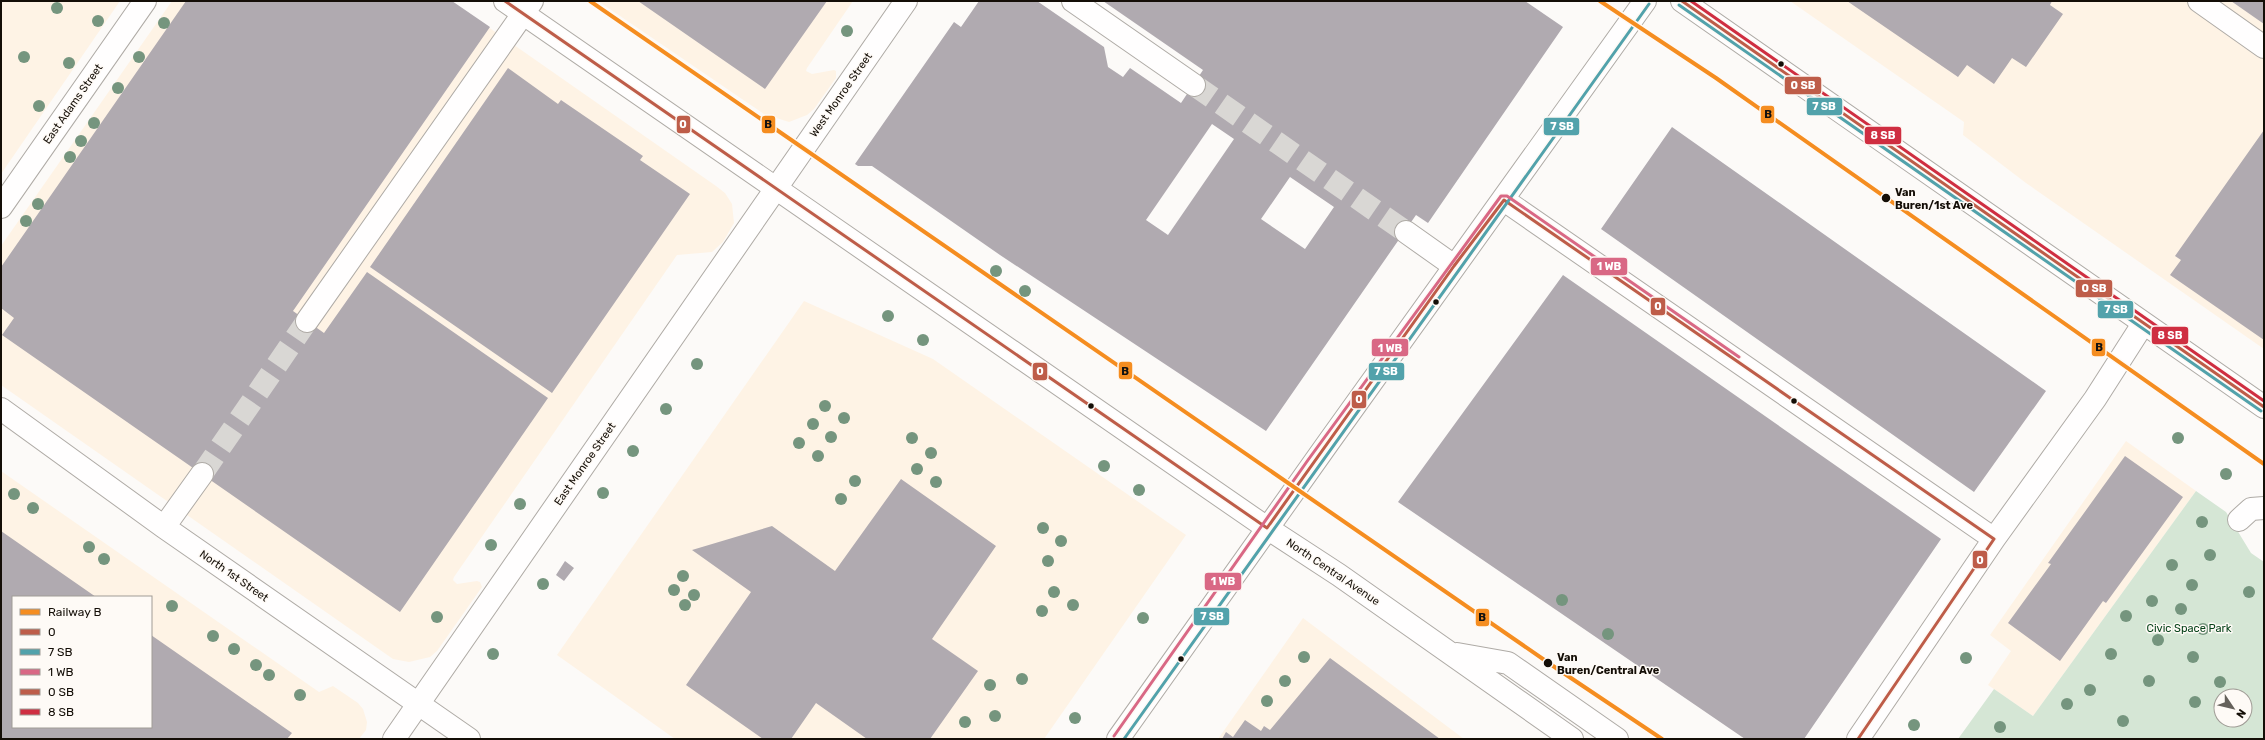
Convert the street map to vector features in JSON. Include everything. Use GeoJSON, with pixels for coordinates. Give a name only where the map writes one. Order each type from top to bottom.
{"type":"FeatureCollection","features":[{"type":"Feature","properties":{"kind":"main road","name":"East Adams Street"},"geometry":{"type":"LineString","coordinates":[[1,207],[145,1]]}},
{"type":"Feature","properties":{"kind":"main road","name":"North Central Avenue"},"geometry":{"type":"LineString","coordinates":[[504,1],[528,8],[776,189],[1267,528],[1450,652],[1572,739]]}},
{"type":"Feature","properties":{"kind":"main road","name":"West Monroe Street"},"geometry":{"type":"LineString","coordinates":[[776,189],[906,1]]}},
{"type":"Feature","properties":{"kind":"main road"},"geometry":{"type":"LineString","coordinates":[[1073,1],[1194,85]]}},
{"type":"Feature","properties":{"kind":"main road"},"geometry":{"type":"LineString","coordinates":[[1118,739],[1454,266],[1504,200],[1645,1]]}},
{"type":"Feature","properties":{"kind":"main road"},"geometry":{"type":"LineString","coordinates":[[1682,1],[2264,407]]}},
{"type":"Feature","properties":{"kind":"main road"},"geometry":{"type":"LineString","coordinates":[[2199,1],[2264,47]]}},
{"type":"Feature","properties":{"kind":"main road"},"geometry":{"type":"LineString","coordinates":[[307,320],[528,8]]}},
{"type":"Feature","properties":{"kind":"main road","name":"East Monroe Street"},"geometry":{"type":"LineString","coordinates":[[394,739],[776,189]]}},
{"type":"Feature","properties":{"kind":"main road"},"geometry":{"type":"LineString","coordinates":[[1504,200],[1994,539]]}},
{"type":"Feature","properties":{"kind":"main road"},"geometry":{"type":"LineString","coordinates":[[1406,232],[1454,266]]}},
{"type":"Feature","properties":{"kind":"main road"},"geometry":{"type":"LineString","coordinates":[[1858,739],[1994,539],[2095,399],[2143,324]]}},
{"type":"Feature","properties":{"kind":"main road","name":"North 1st Street"},"geometry":{"type":"LineString","coordinates":[[1,409],[164,527],[469,739]]}},
{"type":"Feature","properties":{"kind":"main road"},"geometry":{"type":"LineString","coordinates":[[164,527],[202,474]]}},
{"type":"Feature","properties":{"kind":"main road"},"geometry":{"type":"LineString","coordinates":[[2239,520],[2251,509],[2264,508]]}},
{"type":"Feature","properties":{"kind":"main road","name":"North Central Avenue"},"geometry":{"type":"LineString","coordinates":[[1450,652],[1508,663],[1617,739]]}},
{"type":"Feature","properties":{"kind":"shaded area"},"geometry":{"type":"Polygon","coordinates":[[[1,1],[120,1],[1,174],[1,1]]]}},
{"type":"Feature","properties":{"kind":"shaded area"},"geometry":{"type":"Polygon","coordinates":[[[172,1],[451,1],[716,186],[725,193],[732,204],[734,223],[723,242],[712,252],[677,255],[454,577],[453,580],[457,584],[477,581],[480,582],[482,587],[437,651],[430,657],[409,662],[393,659],[1,385],[1,246],[172,1]]]}},
{"type":"Feature","properties":{"kind":"shaded area"},"geometry":{"type":"Polygon","coordinates":[[[598,1],[853,1],[806,71],[812,74],[834,70],[836,71],[836,78],[814,109],[807,115],[789,122],[764,114],[598,1]]]}},
{"type":"Feature","properties":{"kind":"shaded area"},"geometry":{"type":"Polygon","coordinates":[[[1790,1],[2264,1],[2264,349],[2026,183],[1963,135],[1964,122],[1790,1]]]}},
{"type":"Feature","properties":{"kind":"shaded area"},"geometry":{"type":"Polygon","coordinates":[[[804,301],[933,359],[1186,535],[1044,739],[675,739],[557,655],[804,301]]]}},
{"type":"Feature","properties":{"kind":"shaded area"},"geometry":{"type":"Polygon","coordinates":[[[2126,441],[2196,491],[2033,716],[1988,685],[2011,651],[1990,635],[2126,441]]]}},
{"type":"Feature","properties":{"kind":"shaded area"},"geometry":{"type":"Polygon","coordinates":[[[1,471],[319,692],[333,686],[358,703],[363,709],[367,722],[366,730],[359,739],[1,739],[1,471]]]}},
{"type":"Feature","properties":{"kind":"shaded area"},"geometry":{"type":"Polygon","coordinates":[[[1303,618],[1464,739],[1218,739],[1303,618]]]}},
{"type":"Feature","properties":{"kind":"green space","name":"Civic Space Park"},"geometry":{"type":"Polygon","coordinates":[[[2196,491],[2226,512],[2251,553],[2264,562],[2264,739],[1958,739],[1994,689],[2033,716],[2196,491]]]}},
{"type":"Feature","properties":{"kind":"building"},"geometry":{"type":"Polygon","coordinates":[[[186,1],[452,1],[490,27],[293,311],[324,333],[367,272],[548,398],[400,612],[2,335],[14,318],[1,308],[1,267],[186,1]]]}},
{"type":"Feature","properties":{"kind":"building"},"geometry":{"type":"Polygon","coordinates":[[[638,1],[827,1],[765,89],[638,1]]]}},
{"type":"Feature","properties":{"kind":"building"},"geometry":{"type":"Polygon","coordinates":[[[979,1],[1037,1],[1104,47],[1108,67],[1123,77],[1130,68],[1181,103],[1203,70],[1103,1],[1525,1],[1563,27],[1428,223],[1416,215],[1266,431],[1000,255],[872,166],[858,166],[855,164],[954,22],[961,27],[979,1]],[[1212,124],[1146,220],[1168,235],[1234,139],[1212,124]],[[1290,177],[1261,219],[1305,249],[1334,207],[1290,177]]]}},
{"type":"Feature","properties":{"kind":"building"},"geometry":{"type":"Polygon","coordinates":[[[1847,1],[2052,1],[2050,5],[2063,14],[2026,67],[2012,58],[1994,84],[1967,65],[1958,77],[1847,1]]]}},
{"type":"Feature","properties":{"kind":"building"},"geometry":{"type":"Polygon","coordinates":[[[2231,1],[2264,1],[2264,24],[2231,1]]]}},
{"type":"Feature","properties":{"kind":"building"},"geometry":{"type":"Polygon","coordinates":[[[508,68],[558,104],[561,100],[643,156],[640,160],[690,194],[552,393],[370,267],[508,68]]]}},
{"type":"Feature","properties":{"kind":"building"},"geometry":{"type":"Polygon","coordinates":[[[1672,127],[2046,391],[1974,492],[1601,229],[1672,127]]]}},
{"type":"Feature","properties":{"kind":"building"},"geometry":{"type":"Polygon","coordinates":[[[2264,130],[2264,340],[2170,275],[2181,260],[2175,256],[2264,130]]]}},
{"type":"Feature","properties":{"kind":"building"},"geometry":{"type":"Polygon","coordinates":[[[1563,275],[1941,539],[1804,739],[1745,739],[1398,502],[1563,275]]]}},
{"type":"Feature","properties":{"kind":"building"},"geometry":{"type":"Polygon","coordinates":[[[2125,456],[2183,497],[2106,603],[2103,601],[2060,661],[2008,623],[2051,564],[2048,563],[2125,456]]]}},
{"type":"Feature","properties":{"kind":"building"},"geometry":{"type":"Polygon","coordinates":[[[901,479],[996,546],[932,639],[978,671],[930,739],[867,739],[816,703],[791,739],[763,739],[686,685],[751,592],[692,550],[772,526],[835,571],[901,479]]]}},
{"type":"Feature","properties":{"kind":"building"},"geometry":{"type":"Polygon","coordinates":[[[1,531],[95,596],[12,596],[12,728],[152,728],[152,636],[292,733],[287,739],[1,739],[1,531]]]}},
{"type":"Feature","properties":{"kind":"building"},"geometry":{"type":"Polygon","coordinates":[[[565,561],[574,568],[564,581],[556,575],[565,561]]]}},
{"type":"Feature","properties":{"kind":"building"},"geometry":{"type":"Polygon","coordinates":[[[1330,658],[1440,739],[1222,739],[1226,732],[1233,737],[1245,720],[1261,731],[1264,726],[1270,730],[1330,658]]]}},
{"type":"Feature","properties":{"kind":"tunnel"},"geometry":{"type":"LineString","coordinates":[[1194,85],[1406,232]]}},
{"type":"Feature","properties":{"kind":"tunnel"},"geometry":{"type":"LineString","coordinates":[[202,474],[307,321]]}},
{"type":"Feature","properties":{"kind":"rail line","name":"B"},"geometry":{"type":"LineString","coordinates":[[590,1],[1556,668],[1662,739]]}},
{"type":"Feature","properties":{"kind":"rail line","name":"B"},"geometry":{"type":"LineString","coordinates":[[1600,1],[1716,78],[2264,464]]}},
{"type":"Feature","properties":{"kind":"transit line","name":"0"},"geometry":{"type":"LineString","coordinates":[[505,1],[1267,528],[1454,266],[1504,200],[1994,539],[1858,739]]}},
{"type":"Feature","properties":{"kind":"transit line"},"geometry":{"type":"LineString","coordinates":[[1682,1],[2264,407]]}},
{"type":"Feature","properties":{"kind":"transit line"},"geometry":{"type":"LineString","coordinates":[[1691,1],[2264,401]]}},
{"type":"Feature","properties":{"kind":"transit line"},"geometry":{"type":"LineString","coordinates":[[1124,739],[1649,4]]}},
{"type":"Feature","properties":{"kind":"transit line"},"geometry":{"type":"LineString","coordinates":[[1679,5],[2261,411]]}},
{"type":"Feature","properties":{"kind":"transit line"},"geometry":{"type":"LineString","coordinates":[[1114,736],[1308,460],[1501,196],[1507,196],[1739,357]]}},
{"type":"Feature","properties":{"kind":"place","name":"Van Buren/1st Ave"},"geometry":{"type":"Point","coordinates":[1886,198]}},
{"type":"Feature","properties":{"kind":"place","name":"Van Buren/Central Ave"},"geometry":{"type":"Point","coordinates":[1548,663]}}]}
